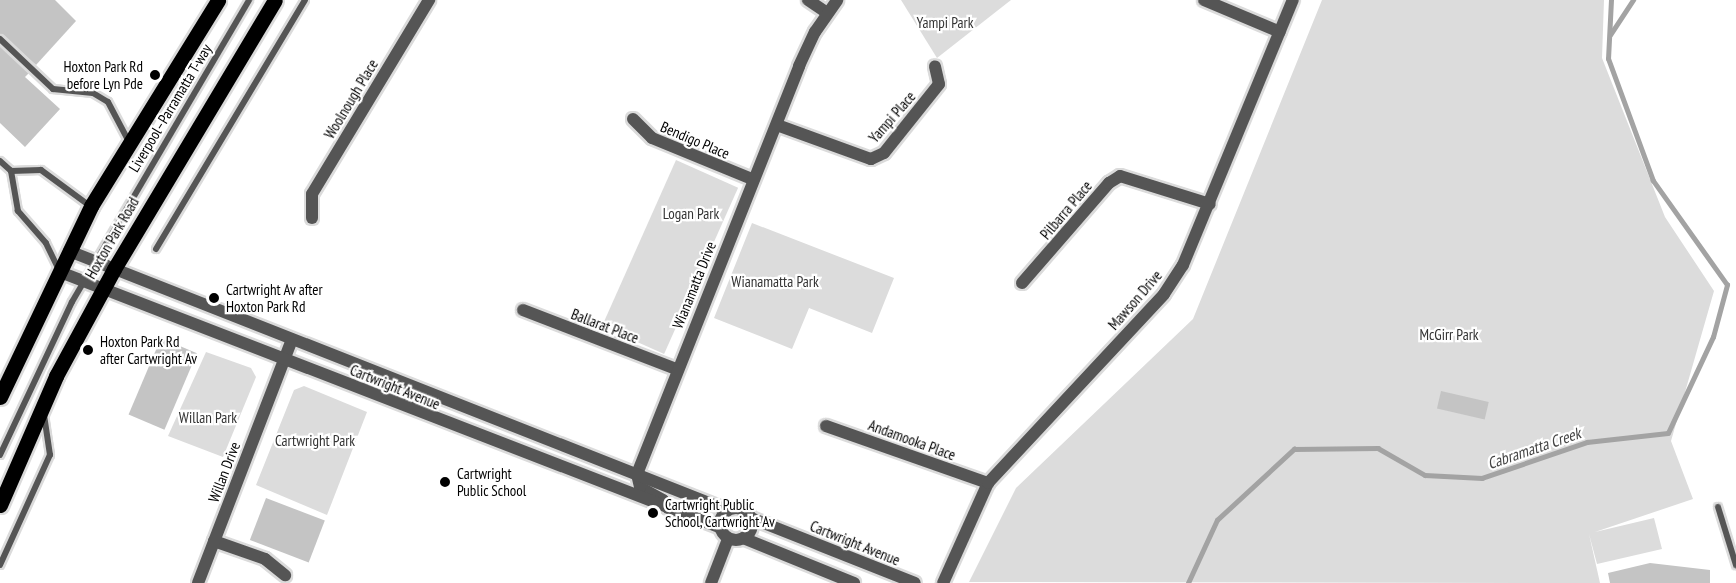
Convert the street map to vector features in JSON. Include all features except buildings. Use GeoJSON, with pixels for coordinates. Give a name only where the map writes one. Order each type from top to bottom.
{"type":"FeatureCollection","features":[{"type":"Feature","properties":{"kind":"main road","name":"Hoxton Park Road"},"geometry":{"type":"LineString","coordinates":[[0,397],[91,206],[129,140],[218,0]]}},
{"type":"Feature","properties":{"kind":"main road","name":"Hoxton Park Road"},"geometry":{"type":"LineString","coordinates":[[0,505],[43,405],[114,269],[275,0]]}},
{"type":"Feature","properties":{"kind":"street","name":"Woolnough Place"},"geometry":{"type":"LineString","coordinates":[[312,218],[312,194],[429,0]]}},
{"type":"Feature","properties":{"kind":"street"},"geometry":{"type":"LineString","coordinates":[[808,0],[827,13]]}},
{"type":"Feature","properties":{"kind":"street","name":"Wianamatta Drive"},"geometry":{"type":"LineString","coordinates":[[637,474],[676,369],[752,179],[777,125],[799,66],[827,13],[837,0]]}},
{"type":"Feature","properties":{"kind":"street"},"geometry":{"type":"LineString","coordinates":[[1204,0],[1280,32]]}},
{"type":"Feature","properties":{"kind":"street","name":"Mawson Drive"},"geometry":{"type":"LineString","coordinates":[[943,583],[988,483],[1164,294],[1183,265],[1293,0]]}},
{"type":"Feature","properties":{"kind":"street","name":"Yampi Place"},"geometry":{"type":"LineString","coordinates":[[777,125],[871,159],[884,153],[939,84],[935,66]]}},
{"type":"Feature","properties":{"kind":"street","name":"Bendigo Place"},"geometry":{"type":"LineString","coordinates":[[633,119],[652,138],[752,179]]}},
{"type":"Feature","properties":{"kind":"street","name":"Pilbarra Place"},"geometry":{"type":"LineString","coordinates":[[1022,283],[1109,183],[1120,176],[1210,204]]}},
{"type":"Feature","properties":{"kind":"street","name":"Cartwright Avenue"},"geometry":{"type":"LineString","coordinates":[[69,251],[727,510]]}},
{"type":"Feature","properties":{"kind":"street","name":"Cartwright Avenue"},"geometry":{"type":"LineString","coordinates":[[60,272],[719,527]]}},
{"type":"Feature","properties":{"kind":"street","name":"Ballarat Place"},"geometry":{"type":"LineString","coordinates":[[523,310],[676,369]]}},
{"type":"Feature","properties":{"kind":"street","name":"Willan Drive"},"geometry":{"type":"LineString","coordinates":[[198,583],[292,339]]}},
{"type":"Feature","properties":{"kind":"street","name":"Andamooka Place"},"geometry":{"type":"LineString","coordinates":[[826,426],[988,483]]}},
{"type":"Feature","properties":{"kind":"street"},"geometry":{"type":"LineString","coordinates":[[637,474],[640,487],[663,500],[668,508]]}},
{"type":"Feature","properties":{"kind":"street"},"geometry":{"type":"LineString","coordinates":[[728,539],[719,527],[720,519],[727,510],[741,508],[751,518],[751,528],[743,538]]}},
{"type":"Feature","properties":{"kind":"street","name":"Cartwright Avenue"},"geometry":{"type":"LineString","coordinates":[[751,518],[915,583]]}},
{"type":"Feature","properties":{"kind":"street"},"geometry":{"type":"LineString","coordinates":[[728,539],[743,538],[854,583]]}},
{"type":"Feature","properties":{"kind":"street"},"geometry":{"type":"LineString","coordinates":[[711,583],[728,539]]}},
{"type":"Feature","properties":{"kind":"street"},"geometry":{"type":"LineString","coordinates":[[214,541],[266,560],[285,575]]}},
{"type":"Feature","properties":{"kind":"lane","name":"Liverpool–Parramatta T-way"},"geometry":{"type":"LineString","coordinates":[[0,454],[95,261],[249,0]]}},
{"type":"Feature","properties":{"kind":"lane"},"geometry":{"type":"LineString","coordinates":[[156,249],[304,0]]}},
{"type":"Feature","properties":{"kind":"lane"},"geometry":{"type":"LineString","coordinates":[[0,39],[53,89],[93,93],[108,102],[129,140]]}},
{"type":"Feature","properties":{"kind":"lane"},"geometry":{"type":"LineString","coordinates":[[0,161],[11,171],[18,211],[46,243],[60,272]]}},
{"type":"Feature","properties":{"kind":"lane"},"geometry":{"type":"LineString","coordinates":[[11,171],[41,170],[91,206]]}},
{"type":"Feature","properties":{"kind":"lane"},"geometry":{"type":"LineString","coordinates":[[0,565],[50,455],[43,405]]}},
{"type":"Feature","properties":{"kind":"lane"},"geometry":{"type":"LineString","coordinates":[[1718,507],[1736,565]]}},
{"type":"Feature","properties":{"kind":"green space","name":"Yampi Park"},"geometry":{"type":"Polygon","coordinates":[[[901,0],[1011,0],[937,58],[901,0]]]}},
{"type":"Feature","properties":{"kind":"green space","name":"McGirr Park"},"geometry":{"type":"Polygon","coordinates":[[[1322,0],[1604,0],[1602,58],[1665,217],[1714,291],[1671,441],[1693,499],[1595,532],[1654,518],[1662,549],[1597,564],[1589,534],[1600,583],[969,582],[1016,488],[1193,319],[1322,0]]]}},
{"type":"Feature","properties":{"kind":"green space","name":"Logan Park"},"geometry":{"type":"Polygon","coordinates":[[[676,160],[738,188],[664,354],[602,326],[676,160]]]}},
{"type":"Feature","properties":{"kind":"green space","name":"Wianamatta Park"},"geometry":{"type":"Polygon","coordinates":[[[752,223],[894,278],[872,333],[809,308],[792,349],[714,318],[752,223]]]}},
{"type":"Feature","properties":{"kind":"green space","name":"Willan Park"},"geometry":{"type":"Polygon","coordinates":[[[206,352],[251,368],[256,377],[223,457],[168,436],[206,352]]]}},
{"type":"Feature","properties":{"kind":"green space","name":"Cartwright Park"},"geometry":{"type":"Polygon","coordinates":[[[304,386],[367,412],[327,515],[256,485],[294,390],[304,386]]]}},
{"type":"Feature","properties":{"kind":"waterway","name":"Cabramatta Creek"},"geometry":{"type":"LineString","coordinates":[[1188,583],[1217,520],[1294,449],[1378,448],[1425,475],[1482,478],[1587,442],[1668,433],[1713,337],[1727,285],[1653,181],[1608,59],[1611,0]]}},
{"type":"Feature","properties":{"kind":"waterway"},"geometry":{"type":"LineString","coordinates":[[1610,35],[1633,0]]}},
{"type":"Feature","properties":{"kind":"place","name":"Hoxton Park Rd before Lyn Pde"},"geometry":{"type":"Point","coordinates":[155,75]}},
{"type":"Feature","properties":{"kind":"place","name":"Cartwright Av after Hoxton Park Rd"},"geometry":{"type":"Point","coordinates":[214,298]}},
{"type":"Feature","properties":{"kind":"place","name":"Hoxton Park Rd after Cartwright Av"},"geometry":{"type":"Point","coordinates":[88,350]}},
{"type":"Feature","properties":{"kind":"place","name":"Cartwright Public School"},"geometry":{"type":"Point","coordinates":[445,482]}},
{"type":"Feature","properties":{"kind":"place","name":"Cartwright Public School, Cartwright Av"},"geometry":{"type":"Point","coordinates":[653,513]}}]}
